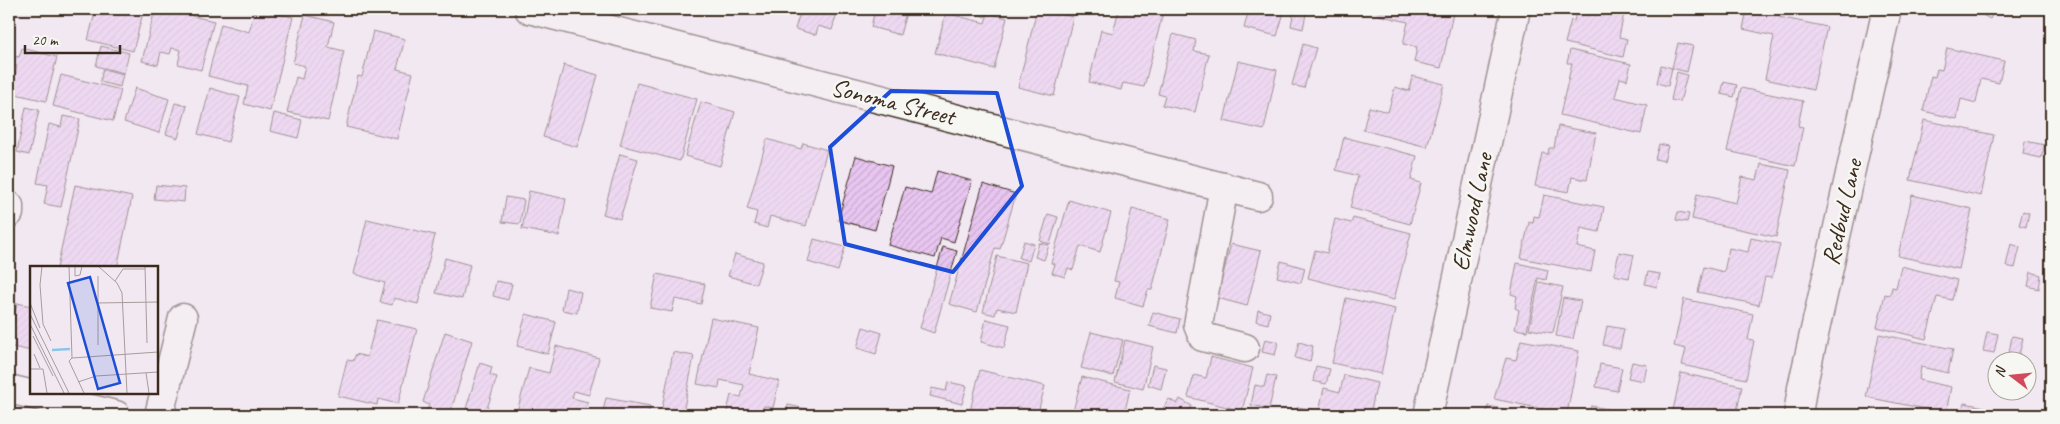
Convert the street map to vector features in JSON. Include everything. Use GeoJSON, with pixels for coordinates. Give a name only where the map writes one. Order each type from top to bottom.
{"type":"FeatureCollection","features":[{"type":"Feature","properties":{"kind":"street","name":"Sonoma Street"},"geometry":{"type":"LineString","coordinates":[[529,9],[1258,196]]}},
{"type":"Feature","properties":{"kind":"street","name":"Elmwood Lane"},"geometry":{"type":"LineString","coordinates":[[1428,415],[1516,9]]}},
{"type":"Feature","properties":{"kind":"street","name":"Redbud Lane"},"geometry":{"type":"LineString","coordinates":[[1798,415],[1804,379],[1887,9]]}},
{"type":"Feature","properties":{"kind":"street"},"geometry":{"type":"LineString","coordinates":[[1224,187],[1198,325],[1203,337],[1245,348]]}},
{"type":"Feature","properties":{"kind":"street"},"geometry":{"type":"LineString","coordinates":[[9,206],[9,213]]}},
{"type":"Feature","properties":{"kind":"street"},"geometry":{"type":"LineString","coordinates":[[160,415],[183,318]]}},
{"type":"Feature","properties":{"kind":"street"},"geometry":{"type":"LineString","coordinates":[[9,389],[116,415]]}},
{"type":"Feature","properties":{"kind":"highlighted area"},"geometry":{"type":"Polygon","coordinates":[[[891,91],[997,93],[1022,186],[953,272],[845,244],[830,147],[891,91]]]}},
{"type":"Feature","properties":{"kind":"building"},"geometry":{"type":"Polygon","coordinates":[[[96,9],[144,9],[133,51],[88,40],[96,9]]]}},
{"type":"Feature","properties":{"kind":"building"},"geometry":{"type":"Polygon","coordinates":[[[155,9],[194,9],[192,16],[214,21],[201,70],[178,64],[181,50],[172,48],[170,54],[161,52],[158,65],[142,61],[155,9]]]}},
{"type":"Feature","properties":{"kind":"building"},"geometry":{"type":"Polygon","coordinates":[[[255,9],[293,17],[270,111],[244,104],[248,86],[208,76],[221,24],[249,32],[255,9]]]}},
{"type":"Feature","properties":{"kind":"building"},"geometry":{"type":"Polygon","coordinates":[[[801,9],[838,9],[832,30],[818,26],[816,35],[795,29],[801,9]]]}},
{"type":"Feature","properties":{"kind":"building"},"geometry":{"type":"Polygon","coordinates":[[[875,9],[907,9],[900,35],[871,27],[875,9]]]}},
{"type":"Feature","properties":{"kind":"building"},"geometry":{"type":"Polygon","coordinates":[[[966,9],[988,9],[985,17],[966,9]]]}},
{"type":"Feature","properties":{"kind":"building"},"geometry":{"type":"Polygon","coordinates":[[[1037,9],[1073,17],[1054,96],[1018,87],[1037,9]]]}},
{"type":"Feature","properties":{"kind":"building"},"geometry":{"type":"Polygon","coordinates":[[[1119,9],[1164,9],[1144,87],[1123,83],[1121,90],[1089,82],[1101,30],[1113,33],[1119,9]]]}},
{"type":"Feature","properties":{"kind":"building"},"geometry":{"type":"Polygon","coordinates":[[[1249,9],[1285,9],[1277,36],[1244,28],[1249,9]]]}},
{"type":"Feature","properties":{"kind":"building"},"geometry":{"type":"Polygon","coordinates":[[[1294,9],[1307,9],[1303,29],[1291,26],[1294,9]]]}},
{"type":"Feature","properties":{"kind":"building"},"geometry":{"type":"Polygon","coordinates":[[[1379,9],[1454,9],[1441,68],[1414,62],[1417,47],[1403,44],[1408,22],[1378,15],[1379,9]]]}},
{"type":"Feature","properties":{"kind":"building"},"geometry":{"type":"Polygon","coordinates":[[[1577,9],[1625,9],[1619,37],[1627,39],[1623,57],[1565,43],[1571,20],[1574,21],[1577,9]]]}},
{"type":"Feature","properties":{"kind":"building"},"geometry":{"type":"Polygon","coordinates":[[[1747,9],[1781,10],[1779,17],[1827,27],[1813,90],[1765,79],[1774,36],[1743,29],[1747,9]]]}},
{"type":"Feature","properties":{"kind":"building"},"geometry":{"type":"Polygon","coordinates":[[[1972,9],[1995,9],[1990,19],[1972,9]]]}},
{"type":"Feature","properties":{"kind":"building"},"geometry":{"type":"Polygon","coordinates":[[[946,13],[985,23],[988,13],[1007,18],[994,69],[935,53],[946,13]]]}},
{"type":"Feature","properties":{"kind":"building"},"geometry":{"type":"Polygon","coordinates":[[[305,15],[334,22],[328,47],[344,51],[328,121],[287,112],[296,77],[302,79],[305,66],[293,63],[305,15]]]}},
{"type":"Feature","properties":{"kind":"building"},"geometry":{"type":"Polygon","coordinates":[[[373,31],[405,39],[397,69],[413,73],[397,139],[346,127],[358,76],[362,77],[373,31]]]}},
{"type":"Feature","properties":{"kind":"building"},"geometry":{"type":"Polygon","coordinates":[[[1173,34],[1196,40],[1194,51],[1209,54],[1195,112],[1162,105],[1165,96],[1158,94],[1173,34]]]}},
{"type":"Feature","properties":{"kind":"building"},"geometry":{"type":"Polygon","coordinates":[[[1678,43],[1693,46],[1687,72],[1672,68],[1678,43]]]}},
{"type":"Feature","properties":{"kind":"building"},"geometry":{"type":"Polygon","coordinates":[[[1303,44],[1316,48],[1304,88],[1292,85],[1303,44]]]}},
{"type":"Feature","properties":{"kind":"building"},"geometry":{"type":"Polygon","coordinates":[[[101,46],[129,53],[124,73],[96,66],[101,46]]]}},
{"type":"Feature","properties":{"kind":"building"},"geometry":{"type":"Polygon","coordinates":[[[22,48],[57,57],[46,101],[11,93],[17,66],[12,65],[14,56],[19,57],[22,48]]]}},
{"type":"Feature","properties":{"kind":"building"},"geometry":{"type":"Polygon","coordinates":[[[1947,48],[2004,61],[1999,83],[1981,79],[1976,103],[1961,99],[1957,119],[1923,111],[1931,76],[1935,77],[1937,69],[1942,70],[1947,48]]]}},
{"type":"Feature","properties":{"kind":"building"},"geometry":{"type":"Polygon","coordinates":[[[1570,50],[1631,64],[1627,80],[1620,78],[1615,97],[1647,105],[1641,134],[1560,115],[1572,63],[1567,63],[1570,50]]]}},
{"type":"Feature","properties":{"kind":"building"},"geometry":{"type":"Polygon","coordinates":[[[1238,61],[1277,70],[1264,130],[1224,121],[1238,61]]]}},
{"type":"Feature","properties":{"kind":"building"},"geometry":{"type":"Polygon","coordinates":[[[564,65],[598,75],[577,147],[543,137],[564,65]]]}},
{"type":"Feature","properties":{"kind":"building"},"geometry":{"type":"Polygon","coordinates":[[[1661,65],[1672,68],[1668,86],[1657,83],[1661,65]]]}},
{"type":"Feature","properties":{"kind":"building"},"geometry":{"type":"Polygon","coordinates":[[[103,69],[123,74],[120,87],[100,82],[103,69]]]}},
{"type":"Feature","properties":{"kind":"building"},"geometry":{"type":"Polygon","coordinates":[[[1677,72],[1687,75],[1680,102],[1671,100],[1677,72]]]}},
{"type":"Feature","properties":{"kind":"building"},"geometry":{"type":"Polygon","coordinates":[[[61,75],[121,90],[113,121],[53,106],[61,75]]]}},
{"type":"Feature","properties":{"kind":"building"},"geometry":{"type":"Polygon","coordinates":[[[1412,76],[1444,84],[1427,147],[1363,130],[1369,107],[1388,112],[1395,87],[1409,91],[1412,76]]]}},
{"type":"Feature","properties":{"kind":"building"},"geometry":{"type":"Polygon","coordinates":[[[1724,82],[1737,85],[1734,97],[1721,94],[1724,82]]]}},
{"type":"Feature","properties":{"kind":"building"},"geometry":{"type":"Polygon","coordinates":[[[637,83],[697,99],[680,161],[620,145],[637,83]]]}},
{"type":"Feature","properties":{"kind":"building"},"geometry":{"type":"Polygon","coordinates":[[[135,88],[169,99],[159,133],[124,122],[135,88]]]}},
{"type":"Feature","properties":{"kind":"building"},"geometry":{"type":"Polygon","coordinates":[[[210,88],[240,97],[228,142],[198,134],[210,88]]]}},
{"type":"Feature","properties":{"kind":"building"},"geometry":{"type":"Polygon","coordinates":[[[1741,88],[1803,101],[1798,126],[1803,127],[1795,166],[1727,151],[1741,88]]]}},
{"type":"Feature","properties":{"kind":"building"},"geometry":{"type":"Polygon","coordinates":[[[701,102],[735,112],[720,166],[685,156],[701,102]]]}},
{"type":"Feature","properties":{"kind":"building"},"geometry":{"type":"Polygon","coordinates":[[[175,103],[187,106],[178,138],[166,134],[175,103]]]}},
{"type":"Feature","properties":{"kind":"building"},"geometry":{"type":"Polygon","coordinates":[[[26,107],[39,110],[29,155],[17,152],[26,107]]]}},
{"type":"Feature","properties":{"kind":"building"},"geometry":{"type":"Polygon","coordinates":[[[274,113],[302,120],[298,138],[270,131],[274,113]]]}},
{"type":"Feature","properties":{"kind":"building"},"geometry":{"type":"Polygon","coordinates":[[[63,116],[80,119],[61,207],[44,204],[48,185],[37,183],[49,124],[61,127],[63,116]]]}},
{"type":"Feature","properties":{"kind":"building"},"geometry":{"type":"Polygon","coordinates":[[[1924,120],[1994,135],[1981,196],[1910,180],[1924,120]]]}},
{"type":"Feature","properties":{"kind":"building"},"geometry":{"type":"Polygon","coordinates":[[[1558,126],[1596,133],[1587,180],[1572,177],[1569,192],[1535,186],[1542,153],[1548,154],[1549,148],[1554,148],[1558,126]]]}},
{"type":"Feature","properties":{"kind":"building"},"geometry":{"type":"Polygon","coordinates":[[[1344,137],[1417,156],[1411,180],[1421,183],[1410,224],[1350,208],[1358,176],[1336,170],[1344,137]]]}},
{"type":"Feature","properties":{"kind":"building"},"geometry":{"type":"Polygon","coordinates":[[[767,139],[801,149],[803,143],[827,150],[806,226],[770,216],[767,228],[754,224],[757,212],[747,209],[767,139]]]}},
{"type":"Feature","properties":{"kind":"building"},"geometry":{"type":"Polygon","coordinates":[[[2025,141],[2045,145],[2041,158],[2023,154],[2025,141]]]}},
{"type":"Feature","properties":{"kind":"building"},"geometry":{"type":"Polygon","coordinates":[[[1659,144],[1668,146],[1664,161],[1655,159],[1659,144]]]}},
{"type":"Feature","properties":{"kind":"building"},"geometry":{"type":"Polygon","coordinates":[[[620,154],[638,159],[620,219],[603,214],[620,154]]]}},
{"type":"Feature","properties":{"kind":"building"},"geometry":{"type":"Polygon","coordinates":[[[856,156],[892,166],[875,230],[838,220],[856,156]]]}},
{"type":"Feature","properties":{"kind":"building"},"geometry":{"type":"Polygon","coordinates":[[[1761,164],[1790,170],[1776,237],[1692,219],[1697,194],[1736,203],[1742,177],[1757,180],[1761,164]]]}},
{"type":"Feature","properties":{"kind":"building"},"geometry":{"type":"Polygon","coordinates":[[[937,171],[972,181],[954,242],[941,238],[935,258],[888,245],[905,187],[931,194],[937,171]]]}},
{"type":"Feature","properties":{"kind":"building"},"geometry":{"type":"Polygon","coordinates":[[[983,184],[1016,194],[1000,249],[995,248],[977,312],[949,304],[983,184]]]}},
{"type":"Feature","properties":{"kind":"building"},"geometry":{"type":"Polygon","coordinates":[[[75,185],[132,197],[117,266],[57,266],[75,185]]]}},
{"type":"Feature","properties":{"kind":"building"},"geometry":{"type":"Polygon","coordinates":[[[156,185],[185,188],[184,202],[154,199],[156,185]]]}},
{"type":"Feature","properties":{"kind":"building"},"geometry":{"type":"Polygon","coordinates":[[[529,191],[566,199],[559,236],[522,229],[529,191]]]}},
{"type":"Feature","properties":{"kind":"building"},"geometry":{"type":"Polygon","coordinates":[[[1544,195],[1604,207],[1599,232],[1581,228],[1577,247],[1595,251],[1591,272],[1521,258],[1529,222],[1533,223],[1534,216],[1539,217],[1544,195]]]}},
{"type":"Feature","properties":{"kind":"building"},"geometry":{"type":"Polygon","coordinates":[[[1912,195],[1972,209],[1959,269],[1898,256],[1912,195]]]}},
{"type":"Feature","properties":{"kind":"building"},"geometry":{"type":"Polygon","coordinates":[[[506,197],[524,200],[520,224],[502,222],[506,197]]]}},
{"type":"Feature","properties":{"kind":"building"},"geometry":{"type":"Polygon","coordinates":[[[1069,200],[1111,213],[1100,252],[1080,246],[1073,270],[1068,268],[1065,277],[1052,273],[1055,264],[1051,263],[1069,200]]]}},
{"type":"Feature","properties":{"kind":"building"},"geometry":{"type":"Polygon","coordinates":[[[1132,209],[1170,219],[1152,290],[1148,290],[1143,306],[1115,298],[1119,282],[1114,281],[1132,209]]]}},
{"type":"Feature","properties":{"kind":"building"},"geometry":{"type":"Polygon","coordinates":[[[2023,211],[2029,213],[2026,227],[2019,225],[2023,211]]]}},
{"type":"Feature","properties":{"kind":"building"},"geometry":{"type":"Polygon","coordinates":[[[1678,212],[1689,214],[1687,222],[1676,220],[1678,212]]]}},
{"type":"Feature","properties":{"kind":"building"},"geometry":{"type":"Polygon","coordinates":[[[1048,214],[1058,217],[1050,244],[1040,241],[1048,214]]]}},
{"type":"Feature","properties":{"kind":"building"},"geometry":{"type":"Polygon","coordinates":[[[1353,218],[1411,233],[1394,300],[1308,278],[1315,250],[1327,253],[1335,219],[1351,223],[1353,218]]]}},
{"type":"Feature","properties":{"kind":"building"},"geometry":{"type":"Polygon","coordinates":[[[367,219],[435,235],[418,304],[394,298],[392,305],[380,302],[385,283],[354,274],[367,219]]]}},
{"type":"Feature","properties":{"kind":"building"},"geometry":{"type":"Polygon","coordinates":[[[1751,238],[1780,244],[1772,278],[1765,277],[1759,305],[1698,292],[1704,267],[1724,272],[1729,248],[1748,252],[1751,238]]]}},
{"type":"Feature","properties":{"kind":"building"},"geometry":{"type":"Polygon","coordinates":[[[814,239],[845,247],[838,271],[808,262],[814,239]]]}},
{"type":"Feature","properties":{"kind":"building"},"geometry":{"type":"Polygon","coordinates":[[[1024,241],[1034,244],[1029,261],[1019,258],[1024,241]]]}},
{"type":"Feature","properties":{"kind":"building"},"geometry":{"type":"Polygon","coordinates":[[[1039,243],[1049,245],[1044,260],[1035,257],[1039,243]]]}},
{"type":"Feature","properties":{"kind":"building"},"geometry":{"type":"Polygon","coordinates":[[[1231,244],[1261,251],[1247,306],[1217,298],[1231,244]]]}},
{"type":"Feature","properties":{"kind":"building"},"geometry":{"type":"Polygon","coordinates":[[[2011,244],[2020,247],[2015,268],[2006,266],[2011,244]]]}},
{"type":"Feature","properties":{"kind":"building"},"geometry":{"type":"Polygon","coordinates":[[[943,247],[957,251],[934,333],[920,328],[943,247]]]}},
{"type":"Feature","properties":{"kind":"building"},"geometry":{"type":"Polygon","coordinates":[[[1619,252],[1634,255],[1629,278],[1614,275],[1619,252]]]}},
{"type":"Feature","properties":{"kind":"building"},"geometry":{"type":"Polygon","coordinates":[[[735,254],[763,262],[756,284],[728,276],[735,254]]]}},
{"type":"Feature","properties":{"kind":"building"},"geometry":{"type":"Polygon","coordinates":[[[997,256],[1027,263],[1016,312],[997,308],[995,315],[983,312],[997,256]]]}},
{"type":"Feature","properties":{"kind":"building"},"geometry":{"type":"Polygon","coordinates":[[[445,258],[470,265],[462,299],[436,293],[445,258]]]}},
{"type":"Feature","properties":{"kind":"building"},"geometry":{"type":"Polygon","coordinates":[[[1281,261],[1305,268],[1301,283],[1277,277],[1281,261]]]}},
{"type":"Feature","properties":{"kind":"building"},"geometry":{"type":"Polygon","coordinates":[[[1517,263],[1548,270],[1546,280],[1538,278],[1527,331],[1515,329],[1519,310],[1515,308],[1517,296],[1511,294],[1517,263]]]}},
{"type":"Feature","properties":{"kind":"building"},"geometry":{"type":"Polygon","coordinates":[[[1901,266],[1957,280],[1952,300],[1937,297],[1926,339],[1877,327],[1885,294],[1890,295],[1892,287],[1896,288],[1901,266]]]}},
{"type":"Feature","properties":{"kind":"building"},"geometry":{"type":"Polygon","coordinates":[[[1648,272],[1660,274],[1657,287],[1645,284],[1648,272]]]}},
{"type":"Feature","properties":{"kind":"building"},"geometry":{"type":"Polygon","coordinates":[[[2031,272],[2041,275],[2039,289],[2028,286],[2031,272]]]}},
{"type":"Feature","properties":{"kind":"building"},"geometry":{"type":"Polygon","coordinates":[[[657,274],[705,284],[701,304],[675,299],[672,312],[650,308],[657,274]]]}},
{"type":"Feature","properties":{"kind":"building"},"geometry":{"type":"Polygon","coordinates":[[[496,281],[512,284],[508,300],[493,296],[496,281]]]}},
{"type":"Feature","properties":{"kind":"building"},"geometry":{"type":"Polygon","coordinates":[[[1539,282],[1563,287],[1553,333],[1529,329],[1539,282]]]}},
{"type":"Feature","properties":{"kind":"building"},"geometry":{"type":"Polygon","coordinates":[[[566,288],[581,292],[577,313],[562,310],[566,288]]]}},
{"type":"Feature","properties":{"kind":"building"},"geometry":{"type":"Polygon","coordinates":[[[1346,298],[1395,309],[1381,374],[1332,363],[1346,298]]]}},
{"type":"Feature","properties":{"kind":"building"},"geometry":{"type":"Polygon","coordinates":[[[1563,298],[1581,301],[1573,339],[1556,336],[1563,298]]]}},
{"type":"Feature","properties":{"kind":"building"},"geometry":{"type":"Polygon","coordinates":[[[1684,299],[1753,314],[1748,340],[1754,341],[1746,379],[1682,365],[1686,349],[1674,346],[1684,299]]]}},
{"type":"Feature","properties":{"kind":"building"},"geometry":{"type":"Polygon","coordinates":[[[17,303],[30,306],[30,351],[9,346],[17,303]]]}},
{"type":"Feature","properties":{"kind":"building"},"geometry":{"type":"Polygon","coordinates":[[[1258,310],[1270,313],[1268,324],[1256,321],[1258,310]]]}},
{"type":"Feature","properties":{"kind":"building"},"geometry":{"type":"Polygon","coordinates":[[[1153,312],[1180,319],[1177,333],[1149,326],[1153,312]]]}},
{"type":"Feature","properties":{"kind":"building"},"geometry":{"type":"Polygon","coordinates":[[[526,314],[556,322],[548,354],[517,346],[526,314]]]}},
{"type":"Feature","properties":{"kind":"building"},"geometry":{"type":"Polygon","coordinates":[[[711,318],[759,328],[749,374],[779,381],[773,408],[764,406],[762,415],[726,415],[731,395],[741,397],[744,385],[720,380],[719,388],[697,384],[711,318]]]}},
{"type":"Feature","properties":{"kind":"building"},"geometry":{"type":"Polygon","coordinates":[[[986,319],[1010,325],[1004,348],[981,342],[986,319]]]}},
{"type":"Feature","properties":{"kind":"building"},"geometry":{"type":"Polygon","coordinates":[[[377,320],[417,329],[398,404],[378,399],[377,405],[338,396],[347,360],[353,361],[356,354],[367,357],[377,320]]]}},
{"type":"Feature","properties":{"kind":"building"},"geometry":{"type":"Polygon","coordinates":[[[1607,326],[1624,329],[1620,349],[1603,345],[1607,326]]]}},
{"type":"Feature","properties":{"kind":"building"},"geometry":{"type":"Polygon","coordinates":[[[863,327],[882,333],[876,354],[857,348],[863,327]]]}},
{"type":"Feature","properties":{"kind":"building"},"geometry":{"type":"Polygon","coordinates":[[[445,332],[472,341],[451,411],[446,410],[445,415],[425,415],[429,405],[423,402],[445,332]]]}},
{"type":"Feature","properties":{"kind":"building"},"geometry":{"type":"Polygon","coordinates":[[[1091,332],[1123,340],[1113,376],[1081,368],[1091,332]]]}},
{"type":"Feature","properties":{"kind":"building"},"geometry":{"type":"Polygon","coordinates":[[[1987,332],[1998,334],[1994,352],[1983,351],[1987,332]]]}},
{"type":"Feature","properties":{"kind":"building"},"geometry":{"type":"Polygon","coordinates":[[[1879,334],[1953,349],[1948,373],[1921,367],[1919,380],[1951,387],[1946,413],[1866,397],[1879,334]]]}},
{"type":"Feature","properties":{"kind":"building"},"geometry":{"type":"Polygon","coordinates":[[[2012,336],[2023,338],[2020,352],[2009,352],[2012,336]]]}},
{"type":"Feature","properties":{"kind":"building"},"geometry":{"type":"Polygon","coordinates":[[[1265,339],[1278,342],[1275,355],[1262,352],[1265,339]]]}},
{"type":"Feature","properties":{"kind":"building"},"geometry":{"type":"Polygon","coordinates":[[[1125,340],[1153,347],[1143,389],[1115,382],[1125,340]]]}},
{"type":"Feature","properties":{"kind":"building"},"geometry":{"type":"Polygon","coordinates":[[[1521,340],[1579,351],[1567,414],[1494,399],[1506,358],[1516,360],[1521,340]]]}},
{"type":"Feature","properties":{"kind":"building"},"geometry":{"type":"Polygon","coordinates":[[[1299,342],[1313,346],[1310,362],[1295,358],[1299,342]]]}},
{"type":"Feature","properties":{"kind":"building"},"geometry":{"type":"Polygon","coordinates":[[[556,346],[599,358],[589,395],[574,391],[572,398],[588,402],[584,415],[516,415],[529,368],[549,373],[556,346]]]}},
{"type":"Feature","properties":{"kind":"building"},"geometry":{"type":"Polygon","coordinates":[[[673,352],[694,356],[683,413],[662,408],[673,352]]]}},
{"type":"Feature","properties":{"kind":"building"},"geometry":{"type":"Polygon","coordinates":[[[1211,357],[1253,368],[1242,411],[1188,397],[1194,375],[1206,378],[1211,357]]]}},
{"type":"Feature","properties":{"kind":"building"},"geometry":{"type":"Polygon","coordinates":[[[1632,362],[1647,365],[1644,381],[1628,378],[1632,362]]]}},
{"type":"Feature","properties":{"kind":"building"},"geometry":{"type":"Polygon","coordinates":[[[480,363],[492,367],[490,375],[497,377],[485,415],[464,415],[480,363]]]}},
{"type":"Feature","properties":{"kind":"building"},"geometry":{"type":"Polygon","coordinates":[[[1600,364],[1622,368],[1617,391],[1596,387],[1600,364]]]}},
{"type":"Feature","properties":{"kind":"building"},"geometry":{"type":"Polygon","coordinates":[[[1153,365],[1166,368],[1161,389],[1148,385],[1153,365]]]}},
{"type":"Feature","properties":{"kind":"building"},"geometry":{"type":"Polygon","coordinates":[[[1316,366],[1330,369],[1326,384],[1313,381],[1316,366]]]}},
{"type":"Feature","properties":{"kind":"building"},"geometry":{"type":"Polygon","coordinates":[[[980,370],[1045,386],[1038,412],[1017,407],[1015,415],[969,415],[980,370]]]}},
{"type":"Feature","properties":{"kind":"building"},"geometry":{"type":"Polygon","coordinates":[[[1681,373],[1742,386],[1737,411],[1745,413],[1744,415],[1672,415],[1681,373]]]}},
{"type":"Feature","properties":{"kind":"building"},"geometry":{"type":"Polygon","coordinates":[[[1267,375],[1276,377],[1269,409],[1251,405],[1255,385],[1264,387],[1267,375]]]}},
{"type":"Feature","properties":{"kind":"building"},"geometry":{"type":"Polygon","coordinates":[[[1344,375],[1377,383],[1370,414],[1296,415],[1298,407],[1319,411],[1324,388],[1340,392],[1344,375]]]}},
{"type":"Feature","properties":{"kind":"building"},"geometry":{"type":"Polygon","coordinates":[[[1082,377],[1130,389],[1124,415],[1072,415],[1082,377]]]}},
{"type":"Feature","properties":{"kind":"building"},"geometry":{"type":"Polygon","coordinates":[[[2049,379],[2051,380],[2051,415],[2044,415],[2049,379]]]}},
{"type":"Feature","properties":{"kind":"building"},"geometry":{"type":"Polygon","coordinates":[[[948,382],[967,386],[962,404],[930,396],[932,388],[946,391],[948,382]]]}},
{"type":"Feature","properties":{"kind":"building"},"geometry":{"type":"Polygon","coordinates":[[[606,398],[650,406],[648,415],[610,415],[611,412],[603,411],[606,398]]]}},
{"type":"Feature","properties":{"kind":"building"},"geometry":{"type":"Polygon","coordinates":[[[1169,399],[1177,404],[1180,399],[1192,406],[1186,415],[1159,415],[1169,399]]]}},
{"type":"Feature","properties":{"kind":"building"},"geometry":{"type":"Polygon","coordinates":[[[1964,403],[1985,407],[1983,415],[1961,415],[1964,403]]]}},
{"type":"Feature","properties":{"kind":"building"},"geometry":{"type":"Polygon","coordinates":[[[788,405],[825,413],[824,415],[786,415],[788,405]]]}},
{"type":"Feature","properties":{"kind":"building"},"geometry":{"type":"Polygon","coordinates":[[[1488,406],[1534,415],[1486,415],[1488,406]]]}},
{"type":"Feature","properties":{"kind":"building"},"geometry":{"type":"Polygon","coordinates":[[[1591,406],[1608,409],[1607,415],[1589,415],[1591,406]]]}}]}
